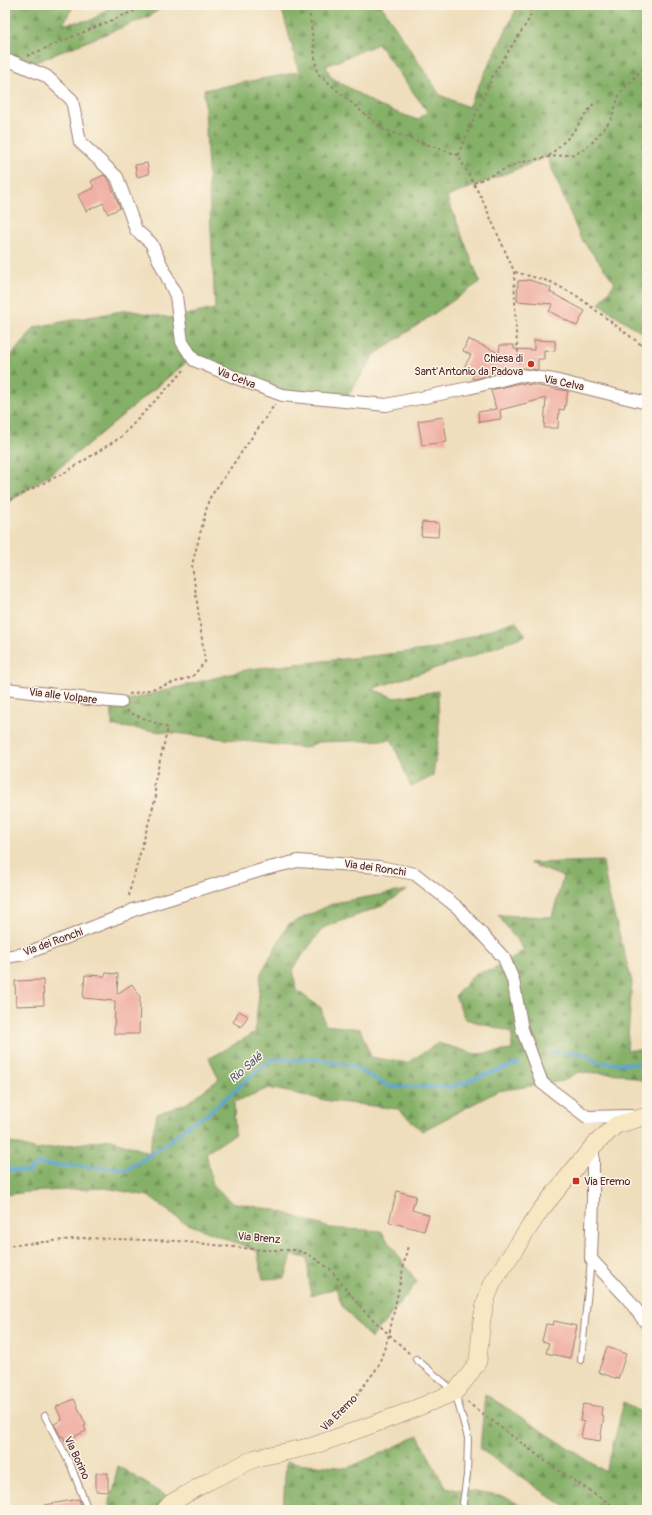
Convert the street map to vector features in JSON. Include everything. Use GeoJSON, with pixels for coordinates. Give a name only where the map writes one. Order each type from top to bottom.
{"type":"FeatureCollection","features":[{"type":"Feature","properties":{"kind":"street"},"geometry":{"type":"LineString","coordinates":[[9,61],[46,76],[72,100],[80,142],[117,177],[136,230],[151,243],[176,296],[182,342],[194,360]]}},
{"type":"Feature","properties":{"kind":"street","name":"Via Celva"},"geometry":{"type":"LineString","coordinates":[[194,360],[239,380],[282,395],[386,405],[468,388],[520,375],[554,380],[647,403]]}},
{"type":"Feature","properties":{"kind":"street","name":"Via alle Volpare"},"geometry":{"type":"LineString","coordinates":[[5,689],[48,693],[89,700],[121,702]]}},
{"type":"Feature","properties":{"kind":"street","name":"Via dei Ronchi"},"geometry":{"type":"LineString","coordinates":[[5,957],[25,954],[133,910],[265,869],[298,861],[379,867],[415,874],[457,907],[504,958],[513,980],[522,1029],[542,1083],[587,1117],[647,1116]]}},
{"type":"Feature","properties":{"kind":"street"},"geometry":{"type":"LineString","coordinates":[[456,1392],[478,1361],[482,1319],[486,1300],[493,1282],[540,1211],[593,1146],[616,1125],[647,1116]]}},
{"type":"Feature","properties":{"kind":"street"},"geometry":{"type":"LineString","coordinates":[[593,1146],[591,1259],[628,1299],[647,1324]]}},
{"type":"Feature","properties":{"kind":"street","name":"Via Eremo"},"geometry":{"type":"LineString","coordinates":[[165,1510],[170,1503],[209,1481],[256,1458],[313,1446],[407,1412],[456,1392]]}},
{"type":"Feature","properties":{"kind":"lane"},"geometry":{"type":"LineString","coordinates":[[581,1360],[591,1259]]}},
{"type":"Feature","properties":{"kind":"lane"},"geometry":{"type":"LineString","coordinates":[[416,1359],[456,1392],[468,1438],[467,1475],[462,1510]]}},
{"type":"Feature","properties":{"kind":"lane","name":"Via Borino"},"geometry":{"type":"LineString","coordinates":[[45,1416],[71,1466],[88,1510]]}},
{"type":"Feature","properties":{"kind":"path"},"geometry":{"type":"LineString","coordinates":[[9,61],[148,5]]}},
{"type":"Feature","properties":{"kind":"path"},"geometry":{"type":"LineString","coordinates":[[305,5],[309,8],[333,5]]}},
{"type":"Feature","properties":{"kind":"path"},"geometry":{"type":"LineString","coordinates":[[309,8],[313,5]]}},
{"type":"Feature","properties":{"kind":"path"},"geometry":{"type":"LineString","coordinates":[[458,155],[493,76],[530,18],[531,5]]}},
{"type":"Feature","properties":{"kind":"path"},"geometry":{"type":"LineString","coordinates":[[309,8],[317,74],[382,129],[458,155],[474,183],[514,271],[516,332],[520,375]]}},
{"type":"Feature","properties":{"kind":"path"},"geometry":{"type":"LineString","coordinates":[[474,183],[518,163],[548,157],[576,154],[591,144],[611,120],[620,93],[647,64]]}},
{"type":"Feature","properties":{"kind":"path"},"geometry":{"type":"LineString","coordinates":[[548,157],[570,136],[594,103]]}},
{"type":"Feature","properties":{"kind":"path"},"geometry":{"type":"LineString","coordinates":[[514,271],[551,282],[577,296],[647,349]]}},
{"type":"Feature","properties":{"kind":"path"},"geometry":{"type":"LineString","coordinates":[[5,502],[66,472],[121,437],[194,360]]}},
{"type":"Feature","properties":{"kind":"path"},"geometry":{"type":"LineString","coordinates":[[133,910],[129,894],[156,796],[154,784],[168,728],[128,712],[121,702],[126,695],[192,677],[205,662],[192,565],[209,499],[282,395]]}},
{"type":"Feature","properties":{"kind":"path","name":"Via Brenz"},"geometry":{"type":"LineString","coordinates":[[5,1246],[83,1238],[178,1241],[262,1250],[295,1250],[308,1254],[330,1269],[364,1311],[416,1359]]}},
{"type":"Feature","properties":{"kind":"path","name":"Via Eremo"},"geometry":{"type":"LineString","coordinates":[[313,1446],[318,1434],[356,1396],[378,1367],[389,1335],[408,1245]]}},
{"type":"Feature","properties":{"kind":"path"},"geometry":{"type":"LineString","coordinates":[[456,1392],[486,1417],[552,1466],[619,1510]]}},
{"type":"Feature","properties":{"kind":"green space"},"geometry":{"type":"Polygon","coordinates":[[[5,5],[74,5],[63,24],[92,20],[112,5],[165,5],[150,16],[36,62],[5,56],[5,5]]]}},
{"type":"Feature","properties":{"kind":"green space"},"geometry":{"type":"Polygon","coordinates":[[[274,5],[381,5],[440,95],[468,107],[517,8],[517,5],[647,5],[647,336],[599,304],[615,283],[580,237],[547,157],[447,197],[480,282],[374,355],[346,399],[283,390],[194,356],[59,468],[5,505],[5,363],[35,327],[127,310],[171,318],[215,309],[204,90],[299,72],[283,13],[274,5]],[[378,44],[326,66],[331,77],[379,106],[418,120],[427,111],[378,44]]]}},
{"type":"Feature","properties":{"kind":"green space"},"geometry":{"type":"Polygon","coordinates":[[[515,621],[526,635],[470,657],[371,689],[396,698],[438,691],[439,734],[433,776],[411,787],[392,740],[318,742],[305,748],[112,726],[112,704],[250,669],[435,649],[515,621]]]}},
{"type":"Feature","properties":{"kind":"green space"},"geometry":{"type":"Polygon","coordinates":[[[603,861],[608,892],[632,982],[627,1050],[647,1050],[647,1082],[622,1074],[578,1072],[563,1081],[498,1091],[422,1131],[398,1109],[330,1101],[269,1088],[234,1102],[235,1134],[206,1153],[213,1186],[231,1202],[275,1210],[330,1228],[381,1231],[417,1282],[371,1339],[342,1306],[336,1288],[311,1296],[307,1258],[292,1255],[285,1278],[263,1279],[257,1251],[183,1222],[148,1196],[105,1188],[27,1192],[5,1195],[5,1141],[37,1150],[110,1139],[149,1153],[157,1114],[187,1103],[219,1079],[209,1058],[255,1033],[261,973],[288,925],[334,903],[407,890],[382,906],[323,928],[293,968],[296,990],[321,1008],[325,1025],[360,1029],[371,1057],[408,1063],[438,1043],[476,1054],[512,1050],[512,1032],[465,1019],[455,996],[476,973],[493,970],[524,950],[498,915],[552,917],[563,877],[529,863],[603,861]]]}},
{"type":"Feature","properties":{"kind":"green space"},"geometry":{"type":"Polygon","coordinates":[[[485,1394],[606,1472],[624,1402],[647,1416],[647,1510],[570,1510],[480,1449],[485,1394]]]}},
{"type":"Feature","properties":{"kind":"green space"},"geometry":{"type":"Polygon","coordinates":[[[418,1436],[445,1487],[505,1497],[530,1510],[283,1510],[286,1462],[348,1468],[418,1436]]]}},
{"type":"Feature","properties":{"kind":"green space"},"geometry":{"type":"Polygon","coordinates":[[[118,1466],[189,1510],[108,1510],[118,1466]]]}},
{"type":"Feature","properties":{"kind":"building"},"geometry":{"type":"Polygon","coordinates":[[[147,163],[149,174],[137,177],[135,165],[147,163]]]}},
{"type":"Feature","properties":{"kind":"building"},"geometry":{"type":"Polygon","coordinates":[[[104,175],[109,180],[120,208],[108,214],[103,203],[86,211],[78,195],[94,188],[91,181],[104,175]]]}},
{"type":"Feature","properties":{"kind":"building"},"geometry":{"type":"Polygon","coordinates":[[[530,280],[551,288],[550,292],[585,311],[577,326],[549,311],[553,304],[517,301],[518,281],[530,280]]]}},
{"type":"Feature","properties":{"kind":"building"},"geometry":{"type":"Polygon","coordinates":[[[468,339],[499,353],[500,345],[514,345],[514,349],[534,350],[534,340],[555,341],[555,351],[544,350],[544,359],[538,359],[538,370],[518,368],[475,379],[472,378],[474,375],[463,369],[471,355],[463,351],[468,339]]]}},
{"type":"Feature","properties":{"kind":"building"},"geometry":{"type":"Polygon","coordinates":[[[520,383],[568,391],[564,410],[559,409],[558,428],[544,428],[546,398],[500,410],[501,419],[479,422],[478,412],[496,409],[491,390],[520,383]]]}},
{"type":"Feature","properties":{"kind":"building"},"geometry":{"type":"Polygon","coordinates":[[[443,417],[447,442],[422,445],[418,421],[443,417]]]}},
{"type":"Feature","properties":{"kind":"building"},"geometry":{"type":"Polygon","coordinates":[[[422,522],[439,523],[438,537],[421,536],[422,522]]]}},
{"type":"Feature","properties":{"kind":"building"},"geometry":{"type":"Polygon","coordinates":[[[106,973],[118,974],[117,994],[132,984],[140,997],[139,1034],[114,1034],[115,1001],[83,998],[85,975],[105,976],[106,973]]]}},
{"type":"Feature","properties":{"kind":"building"},"geometry":{"type":"Polygon","coordinates":[[[43,980],[44,1005],[16,1006],[15,981],[43,980]]]}},
{"type":"Feature","properties":{"kind":"building"},"geometry":{"type":"Polygon","coordinates":[[[239,1011],[248,1016],[241,1027],[233,1022],[239,1011]]]}},
{"type":"Feature","properties":{"kind":"building"},"geometry":{"type":"Polygon","coordinates":[[[397,1191],[416,1196],[412,1210],[429,1215],[424,1231],[389,1222],[397,1191]]]}},
{"type":"Feature","properties":{"kind":"building"},"geometry":{"type":"Polygon","coordinates":[[[554,1321],[577,1326],[570,1358],[546,1353],[549,1343],[542,1341],[546,1324],[553,1325],[554,1321]]]}},
{"type":"Feature","properties":{"kind":"building"},"geometry":{"type":"Polygon","coordinates":[[[607,1347],[626,1354],[618,1379],[598,1372],[607,1347]]]}},
{"type":"Feature","properties":{"kind":"building"},"geometry":{"type":"Polygon","coordinates":[[[74,1399],[86,1425],[84,1426],[86,1431],[65,1441],[54,1424],[62,1420],[56,1407],[74,1399]]]}},
{"type":"Feature","properties":{"kind":"building"},"geometry":{"type":"Polygon","coordinates":[[[583,1404],[602,1407],[601,1415],[604,1416],[600,1441],[581,1438],[584,1422],[580,1421],[583,1404]]]}},
{"type":"Feature","properties":{"kind":"building"},"geometry":{"type":"Polygon","coordinates":[[[96,1473],[108,1473],[108,1492],[96,1491],[96,1473]]]}},
{"type":"Feature","properties":{"kind":"building"},"geometry":{"type":"Polygon","coordinates":[[[79,1499],[82,1510],[46,1510],[45,1505],[79,1499]]]}},
{"type":"Feature","properties":{"kind":"waterway","name":"Rio Salé"},"geometry":{"type":"LineString","coordinates":[[551,1052],[582,1053],[598,1063],[647,1064]]}},
{"type":"Feature","properties":{"kind":"waterway","name":"Rio Salé"},"geometry":{"type":"LineString","coordinates":[[5,1169],[28,1172],[37,1164],[128,1169],[169,1142],[191,1123],[205,1116],[271,1059],[296,1060],[311,1058],[352,1066],[390,1087],[452,1087],[518,1063]]}},
{"type":"Feature","properties":{"kind":"place","name":"Chiesa di Sant'Antonio da Padova"},"geometry":{"type":"Point","coordinates":[531,364]}},
{"type":"Feature","properties":{"kind":"place","name":"Via Eremo"},"geometry":{"type":"Point","coordinates":[576,1181]}}]}
